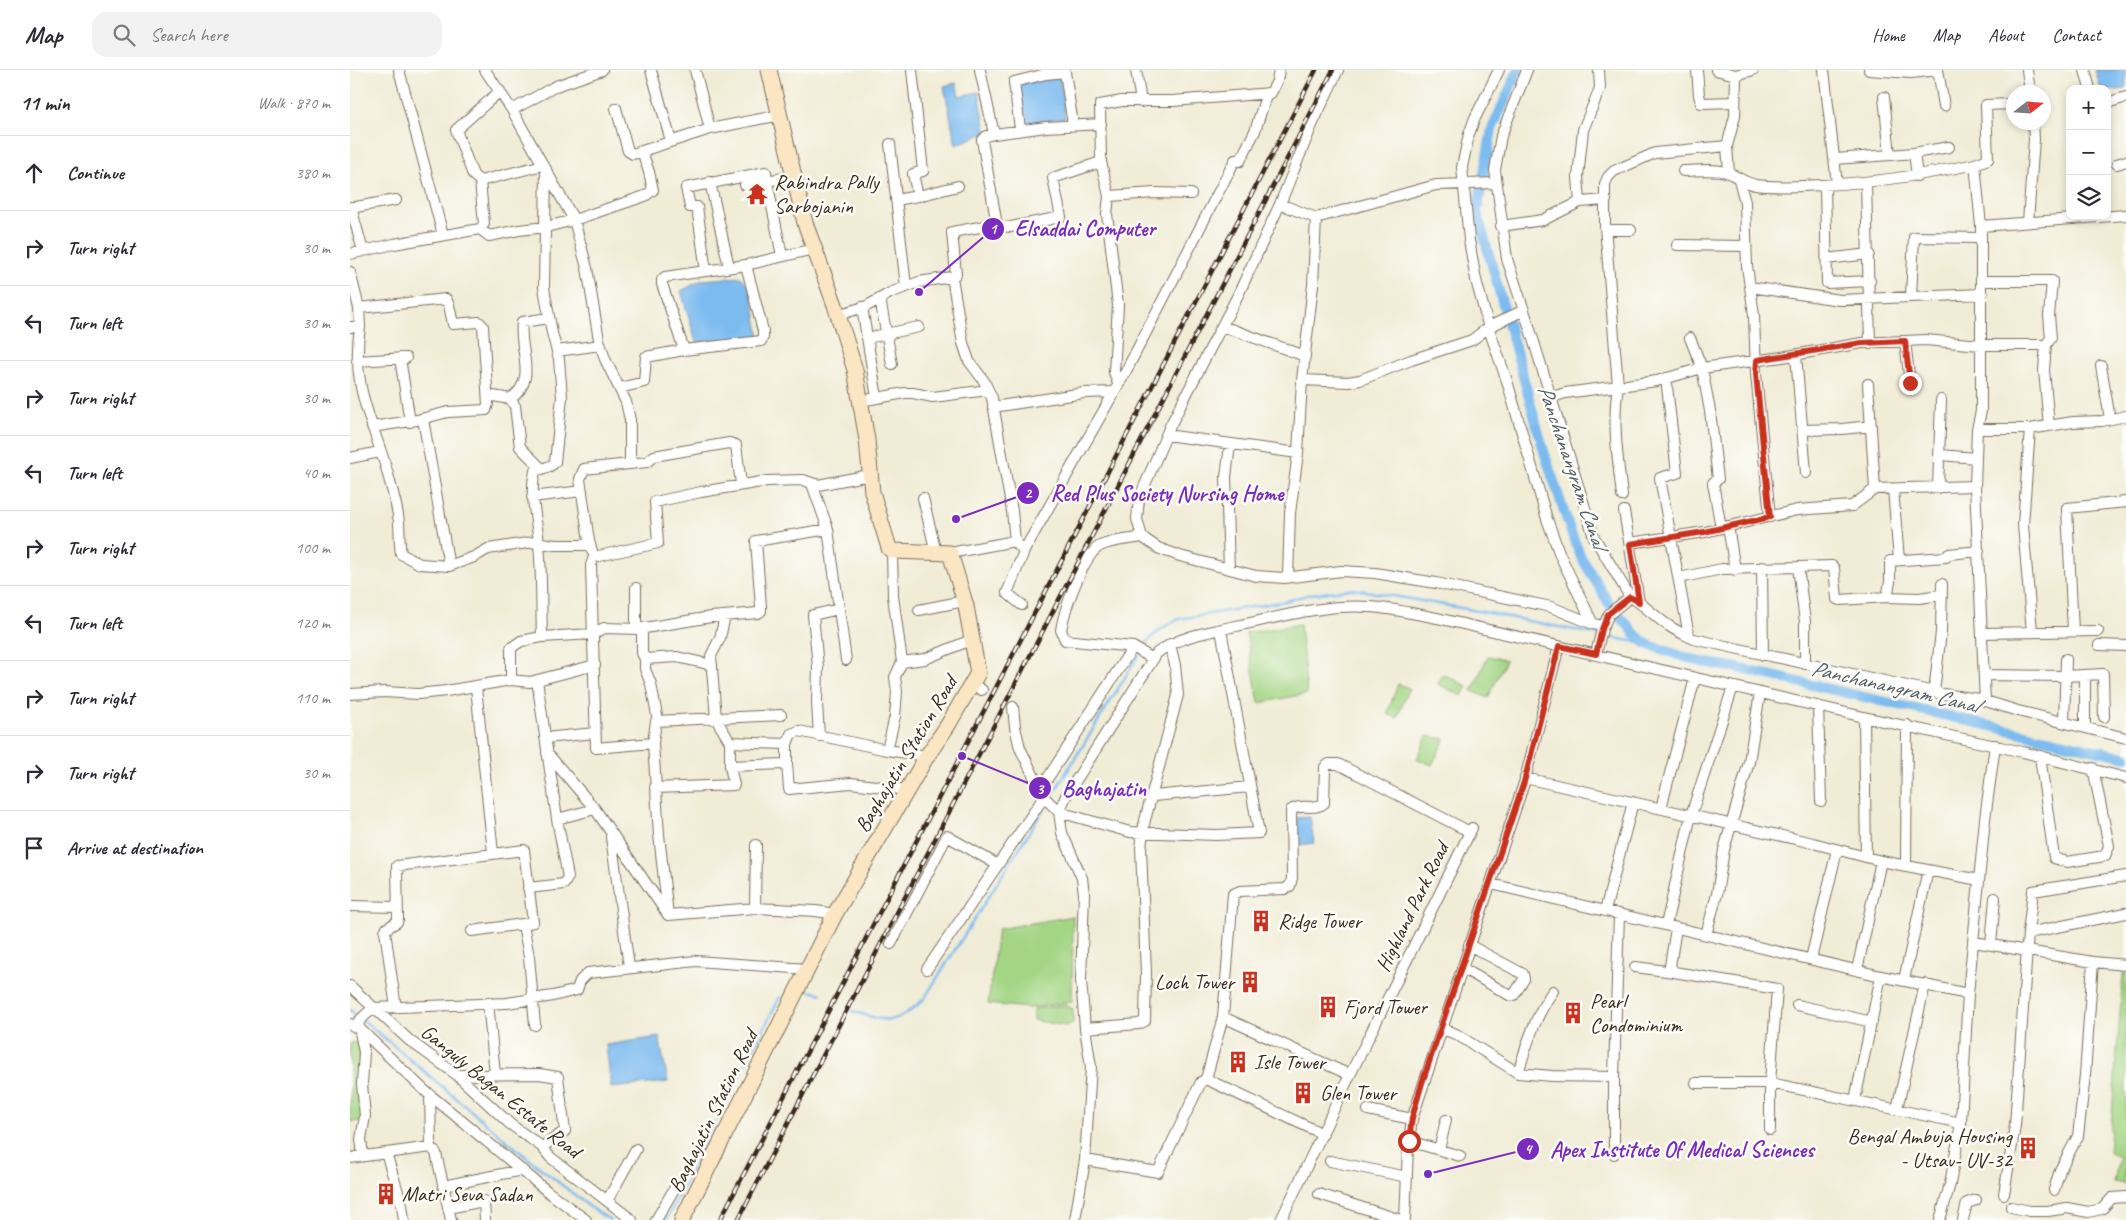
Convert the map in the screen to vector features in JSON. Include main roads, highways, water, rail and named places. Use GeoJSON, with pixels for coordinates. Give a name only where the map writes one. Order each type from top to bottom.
{"type":"FeatureCollection","features":[{"type":"Feature","properties":{"kind":"water"},"geometry":{"type":"Polygon","coordinates":[[[2095,70],[2126,70],[2126,89],[2111,91],[2111,85],[2100,85],[2095,70]]]}},
{"type":"Feature","properties":{"kind":"water"},"geometry":{"type":"Polygon","coordinates":[[[1060,78],[1065,118],[1021,124],[1016,84],[1060,78]]]}},
{"type":"Feature","properties":{"kind":"water"},"geometry":{"type":"Polygon","coordinates":[[[956,83],[959,96],[979,92],[986,132],[956,145],[944,86],[956,83]]]}},
{"type":"Feature","properties":{"kind":"water"},"geometry":{"type":"Polygon","coordinates":[[[741,277],[751,288],[760,339],[696,342],[681,291],[702,280],[741,277]]]}},
{"type":"Feature","properties":{"kind":"water"},"geometry":{"type":"Polygon","coordinates":[[[1310,817],[1314,843],[1300,845],[1296,818],[1310,817]]]}},
{"type":"Feature","properties":{"kind":"water"},"geometry":{"type":"Polygon","coordinates":[[[659,1037],[668,1082],[611,1088],[606,1045],[659,1037]]]}},
{"type":"Feature","properties":{"kind":"waterway","name":"Panchanangram Canal"},"geometry":{"type":"LineString","coordinates":[[1518,70],[1492,129],[1477,212],[1545,455],[1571,532],[1581,557],[1608,602],[1637,636],[1647,644],[1702,662],[1733,667],[2126,757]]}},
{"type":"Feature","properties":{"kind":"waterway"},"geometry":{"type":"LineString","coordinates":[[1143,648],[1159,631],[1179,619],[1286,601],[1311,594],[1354,589],[1599,635]]}},
{"type":"Feature","properties":{"kind":"waterway"},"geometry":{"type":"LineString","coordinates":[[1604,636],[1647,644]]}},
{"type":"Feature","properties":{"kind":"waterway"},"geometry":{"type":"LineString","coordinates":[[1050,799],[1140,653]]}},
{"type":"Feature","properties":{"kind":"waterway"},"geometry":{"type":"LineString","coordinates":[[852,1011],[874,1018],[898,1018],[924,999],[1047,804]]}},
{"type":"Feature","properties":{"kind":"waterway"},"geometry":{"type":"LineString","coordinates":[[810,991],[821,994]]}},
{"type":"Feature","properties":{"kind":"waterway"},"geometry":{"type":"LineString","coordinates":[[666,1220],[780,997]]}},
{"type":"Feature","properties":{"kind":"waterway"},"geometry":{"type":"LineString","coordinates":[[350,1010],[358,1017]]}},
{"type":"Feature","properties":{"kind":"waterway"},"geometry":{"type":"LineString","coordinates":[[363,1020],[525,1156],[590,1207],[610,1220]]}},
{"type":"Feature","properties":{"kind":"railway"},"geometry":{"type":"LineString","coordinates":[[720,1220],[1316,70]]}},
{"type":"Feature","properties":{"kind":"railway"},"geometry":{"type":"LineString","coordinates":[[738,1220],[1333,70]]}},
{"type":"Feature","properties":{"kind":"place","name":"Rabindra Pally Sarbojanin"},"geometry":{"type":"Point","coordinates":[757,194]}},
{"type":"Feature","properties":{"kind":"place","name":"Elsaddai Computer"},"geometry":{"type":"Point","coordinates":[919,292]}},
{"type":"Feature","properties":{"kind":"place","name":"Red Plus Society Nursing Home"},"geometry":{"type":"Point","coordinates":[956,519]}},
{"type":"Feature","properties":{"kind":"place","name":"Baghajatin"},"geometry":{"type":"Point","coordinates":[962,756]}},
{"type":"Feature","properties":{"kind":"place","name":"Ridge Tower"},"geometry":{"type":"Point","coordinates":[1261,921]}},
{"type":"Feature","properties":{"kind":"place","name":"Loch Tower"},"geometry":{"type":"Point","coordinates":[1250,982]}},
{"type":"Feature","properties":{"kind":"place","name":"Fjord Tower"},"geometry":{"type":"Point","coordinates":[1328,1007]}},
{"type":"Feature","properties":{"kind":"place","name":"Pearl Condominium"},"geometry":{"type":"Point","coordinates":[1573,1013]}},
{"type":"Feature","properties":{"kind":"place","name":"Isle Tower"},"geometry":{"type":"Point","coordinates":[1238,1062]}},
{"type":"Feature","properties":{"kind":"place","name":"Glen Tower"},"geometry":{"type":"Point","coordinates":[1303,1093]}},
{"type":"Feature","properties":{"kind":"place","name":"Bengal Ambuja Housing - Utsav- UV-32"},"geometry":{"type":"Point","coordinates":[2028,1148]}},
{"type":"Feature","properties":{"kind":"place","name":"Apex Institute Of Medical Sciences"},"geometry":{"type":"Point","coordinates":[1428,1174]}},
{"type":"Feature","properties":{"kind":"place","name":"Matri Seva Sadan"},"geometry":{"type":"Point","coordinates":[386,1194]}}]}
